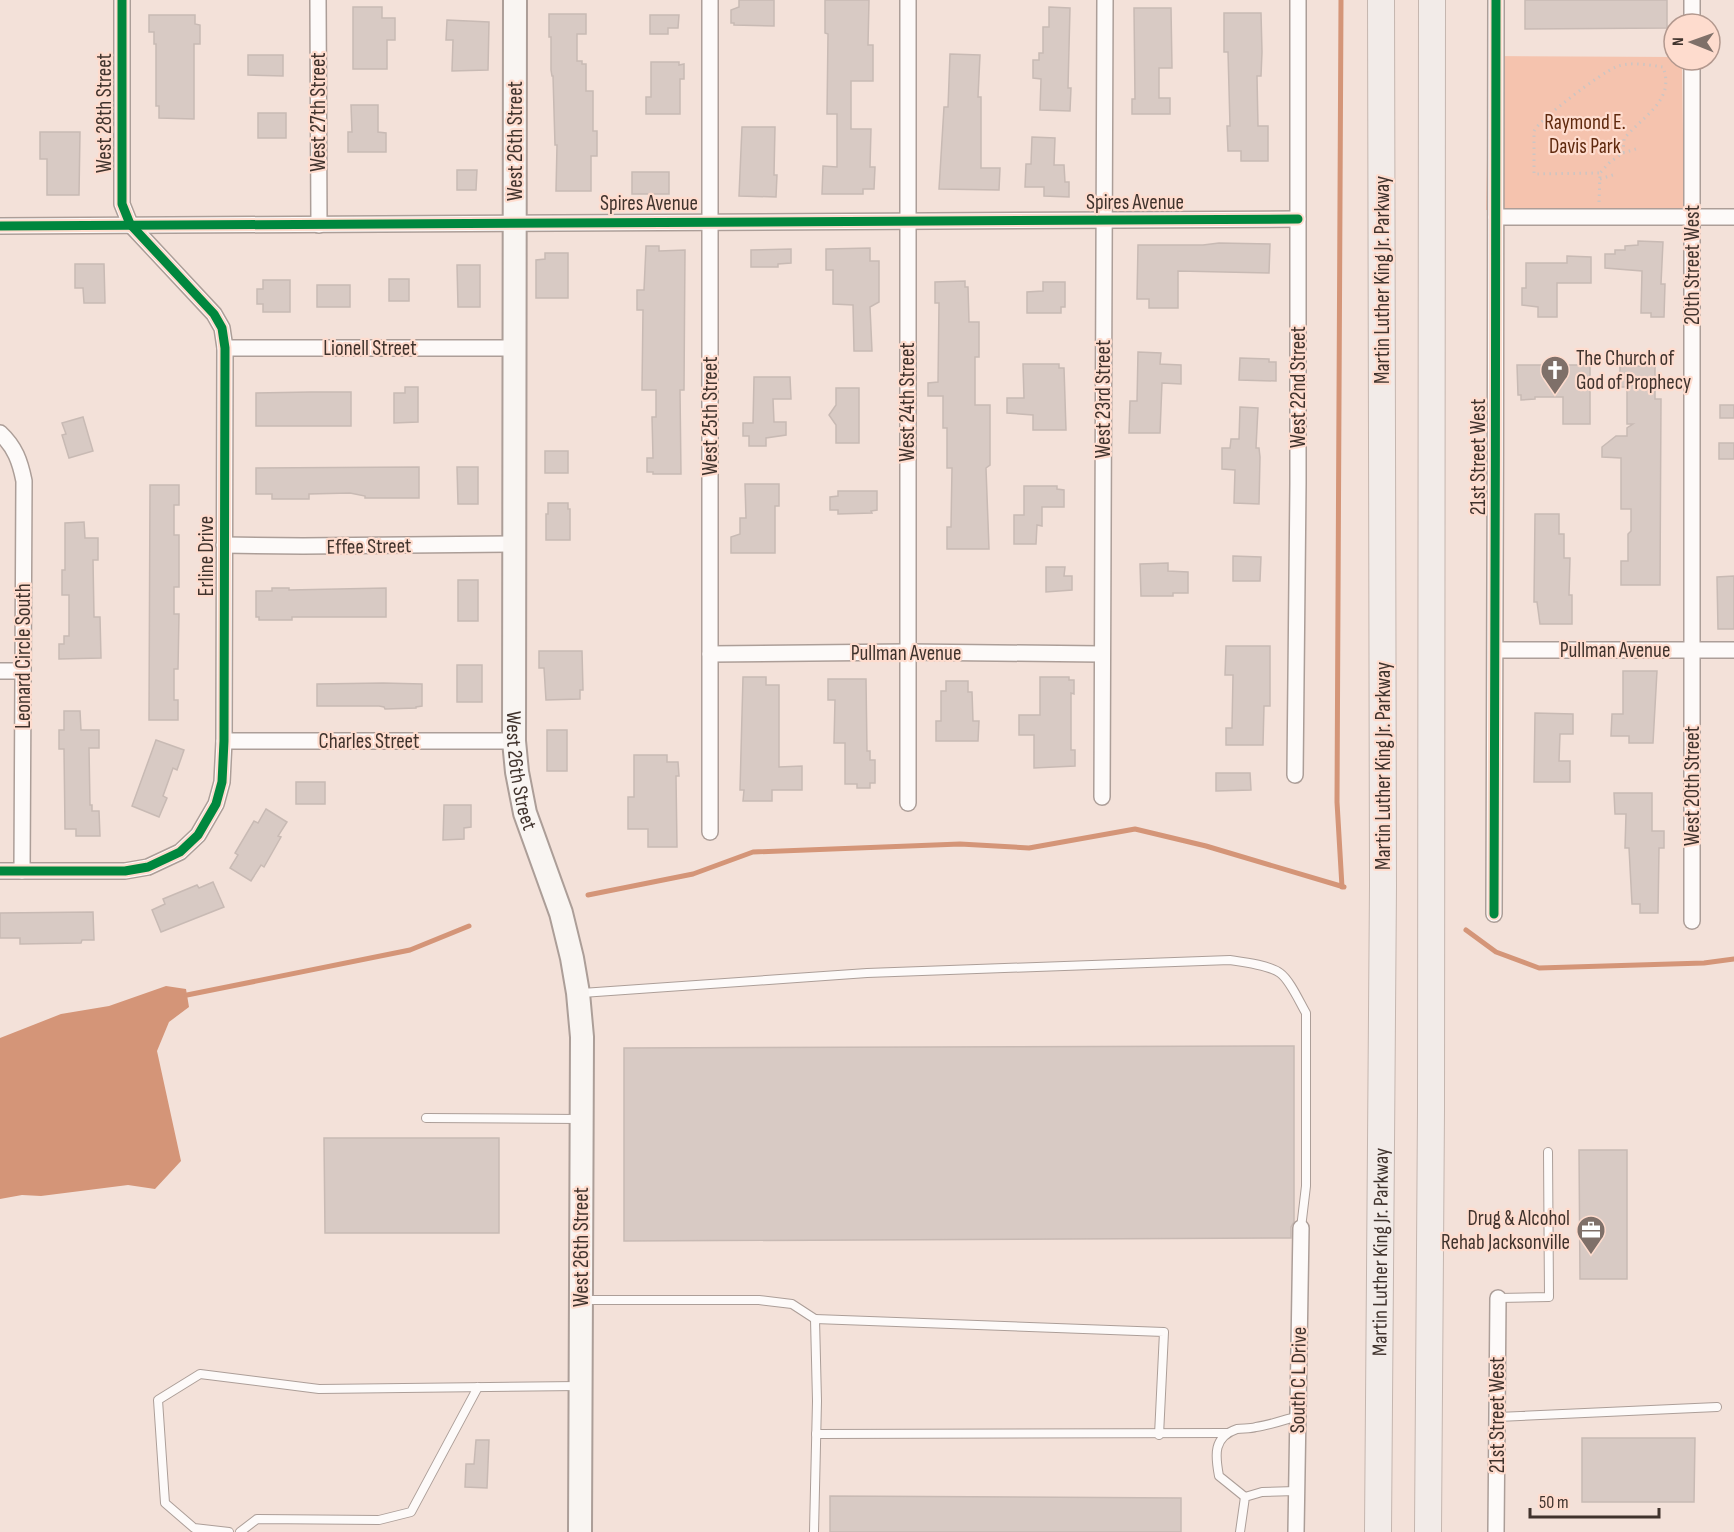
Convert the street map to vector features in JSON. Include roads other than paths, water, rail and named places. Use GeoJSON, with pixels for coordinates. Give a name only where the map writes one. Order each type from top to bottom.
{"type":"FeatureCollection","features":[{"type":"Feature","properties":{"kind":"highway","name":"Martin Luther King Jr. Parkway"},"geometry":{"type":"LineString","coordinates":[[1378,1532],[1383,897],[1381,0]]}},
{"type":"Feature","properties":{"kind":"highway"},"geometry":{"type":"LineString","coordinates":[[1428,1532],[1431,1134],[1432,0]]}},
{"type":"Feature","properties":{"kind":"main road","name":"West 26th Street"},"geometry":{"type":"LineString","coordinates":[[515,0],[514,741],[525,813],[561,913],[579,993],[582,1037],[580,1532]]}},
{"type":"Feature","properties":{"kind":"street","name":"West 28th Street"},"geometry":{"type":"LineString","coordinates":[[122,0],[122,204],[130,224]]}},
{"type":"Feature","properties":{"kind":"street","name":"West 27th Street"},"geometry":{"type":"LineString","coordinates":[[318,0],[319,225]]}},
{"type":"Feature","properties":{"kind":"street","name":"West 25th Street"},"geometry":{"type":"LineString","coordinates":[[710,0],[710,832]]}},
{"type":"Feature","properties":{"kind":"street","name":"West 24th Street"},"geometry":{"type":"LineString","coordinates":[[908,0],[908,803]]}},
{"type":"Feature","properties":{"kind":"street","name":"West 23rd Street"},"geometry":{"type":"LineString","coordinates":[[1102,797],[1105,0]]}},
{"type":"Feature","properties":{"kind":"street","name":"West 22nd Street"},"geometry":{"type":"LineString","coordinates":[[1295,775],[1298,0]]}},
{"type":"Feature","properties":{"kind":"street","name":"21st Street West"},"geometry":{"type":"LineString","coordinates":[[1494,914],[1497,650],[1496,0]]}},
{"type":"Feature","properties":{"kind":"street","name":"20th Street West"},"geometry":{"type":"LineString","coordinates":[[1692,72],[1692,650]]}},
{"type":"Feature","properties":{"kind":"street"},"geometry":{"type":"LineString","coordinates":[[1496,217],[1734,217]]}},
{"type":"Feature","properties":{"kind":"street","name":"Spires Avenue"},"geometry":{"type":"LineString","coordinates":[[0,226],[1298,219]]}},
{"type":"Feature","properties":{"kind":"street","name":"Erline Drive"},"geometry":{"type":"LineString","coordinates":[[0,871],[125,871],[148,867],[180,852],[198,835],[211,815],[222,782],[225,348],[222,328],[214,314],[130,224]]}},
{"type":"Feature","properties":{"kind":"street","name":"Lionell Street"},"geometry":{"type":"LineString","coordinates":[[225,348],[515,348]]}},
{"type":"Feature","properties":{"kind":"street","name":"Leonard Circle South"},"geometry":{"type":"LineString","coordinates":[[5,438],[19,459],[24,481],[22,871]]}},
{"type":"Feature","properties":{"kind":"street","name":"Effee Street"},"geometry":{"type":"LineString","coordinates":[[224,545],[514,544]]}},
{"type":"Feature","properties":{"kind":"street","name":"Pullman Avenue"},"geometry":{"type":"LineString","coordinates":[[1497,650],[1734,650]]}},
{"type":"Feature","properties":{"kind":"street","name":"West 20th Street"},"geometry":{"type":"LineString","coordinates":[[1692,650],[1692,921]]}},
{"type":"Feature","properties":{"kind":"street","name":"Pullman Avenue"},"geometry":{"type":"LineString","coordinates":[[710,654],[907,652],[1101,654]]}},
{"type":"Feature","properties":{"kind":"street"},"geometry":{"type":"LineString","coordinates":[[0,671],[23,671]]}},
{"type":"Feature","properties":{"kind":"street","name":"Charles Street"},"geometry":{"type":"LineString","coordinates":[[224,741],[514,741]]}},
{"type":"Feature","properties":{"kind":"street","name":"South C L Drive"},"geometry":{"type":"LineString","coordinates":[[1296,1532],[1301,1228]]}},
{"type":"Feature","properties":{"kind":"street","name":"21st Street West"},"geometry":{"type":"LineString","coordinates":[[1496,1532],[1498,1298]]}},
{"type":"Feature","properties":{"kind":"lane"},"geometry":{"type":"LineString","coordinates":[[579,993],[867,973],[1230,960],[1251,963],[1281,973],[1306,1013],[1306,1186],[1301,1228]]}},
{"type":"Feature","properties":{"kind":"lane"},"geometry":{"type":"LineString","coordinates":[[426,1118],[581,1119]]}},
{"type":"Feature","properties":{"kind":"lane"},"geometry":{"type":"LineString","coordinates":[[1498,1298],[1549,1297],[1548,1152]]}},
{"type":"Feature","properties":{"kind":"lane"},"geometry":{"type":"LineString","coordinates":[[581,1300],[759,1300],[792,1304],[815,1319],[1164,1332],[1159,1435]]}},
{"type":"Feature","properties":{"kind":"lane"},"geometry":{"type":"LineString","coordinates":[[814,1532],[815,1319]]}},
{"type":"Feature","properties":{"kind":"lane"},"geometry":{"type":"LineString","coordinates":[[229,1532],[194,1528],[165,1503],[158,1400],[200,1374],[319,1389],[580,1386]]}},
{"type":"Feature","properties":{"kind":"lane"},"geometry":{"type":"LineString","coordinates":[[240,1532],[257,1520],[379,1520],[411,1512],[478,1387]]}},
{"type":"Feature","properties":{"kind":"lane"},"geometry":{"type":"LineString","coordinates":[[1498,1417],[1717,1407]]}},
{"type":"Feature","properties":{"kind":"lane"},"geometry":{"type":"LineString","coordinates":[[816,1434],[1159,1435],[1227,1433],[1298,1416]]}},
{"type":"Feature","properties":{"kind":"lane"},"geometry":{"type":"LineString","coordinates":[[1227,1433],[1218,1441],[1216,1457],[1219,1476],[1245,1497]]}},
{"type":"Feature","properties":{"kind":"lane"},"geometry":{"type":"LineString","coordinates":[[1245,1497],[1262,1492],[1296,1491]]}},
{"type":"Feature","properties":{"kind":"lane"},"geometry":{"type":"LineString","coordinates":[[1240,1532],[1245,1497]]}},
{"type":"Feature","properties":{"kind":"waterway"},"geometry":{"type":"LineString","coordinates":[[1341,0],[1337,802],[1342,887]]}},
{"type":"Feature","properties":{"kind":"waterway"},"geometry":{"type":"LineString","coordinates":[[588,895],[693,874],[753,852],[960,844],[1029,848],[1135,829],[1206,846],[1344,887]]}},
{"type":"Feature","properties":{"kind":"waterway"},"geometry":{"type":"LineString","coordinates":[[187,995],[410,950],[469,926]]}},
{"type":"Feature","properties":{"kind":"waterway"},"geometry":{"type":"LineString","coordinates":[[1466,930],[1496,952],[1539,968],[1704,963],[1734,959]]}},
{"type":"Feature","properties":{"kind":"place","name":"The Church of God of Prophecy"},"geometry":{"type":"Point","coordinates":[1555,396]}},
{"type":"Feature","properties":{"kind":"place","name":"Drug & Alcohol Rehab Jacksonville"},"geometry":{"type":"Point","coordinates":[1591,1256]}},
{"type":"Feature","properties":{"kind":"park label","name":"Raymond E. Davis Park"},"geometry":{"type":"Point","coordinates":[1585,134]}}]}
